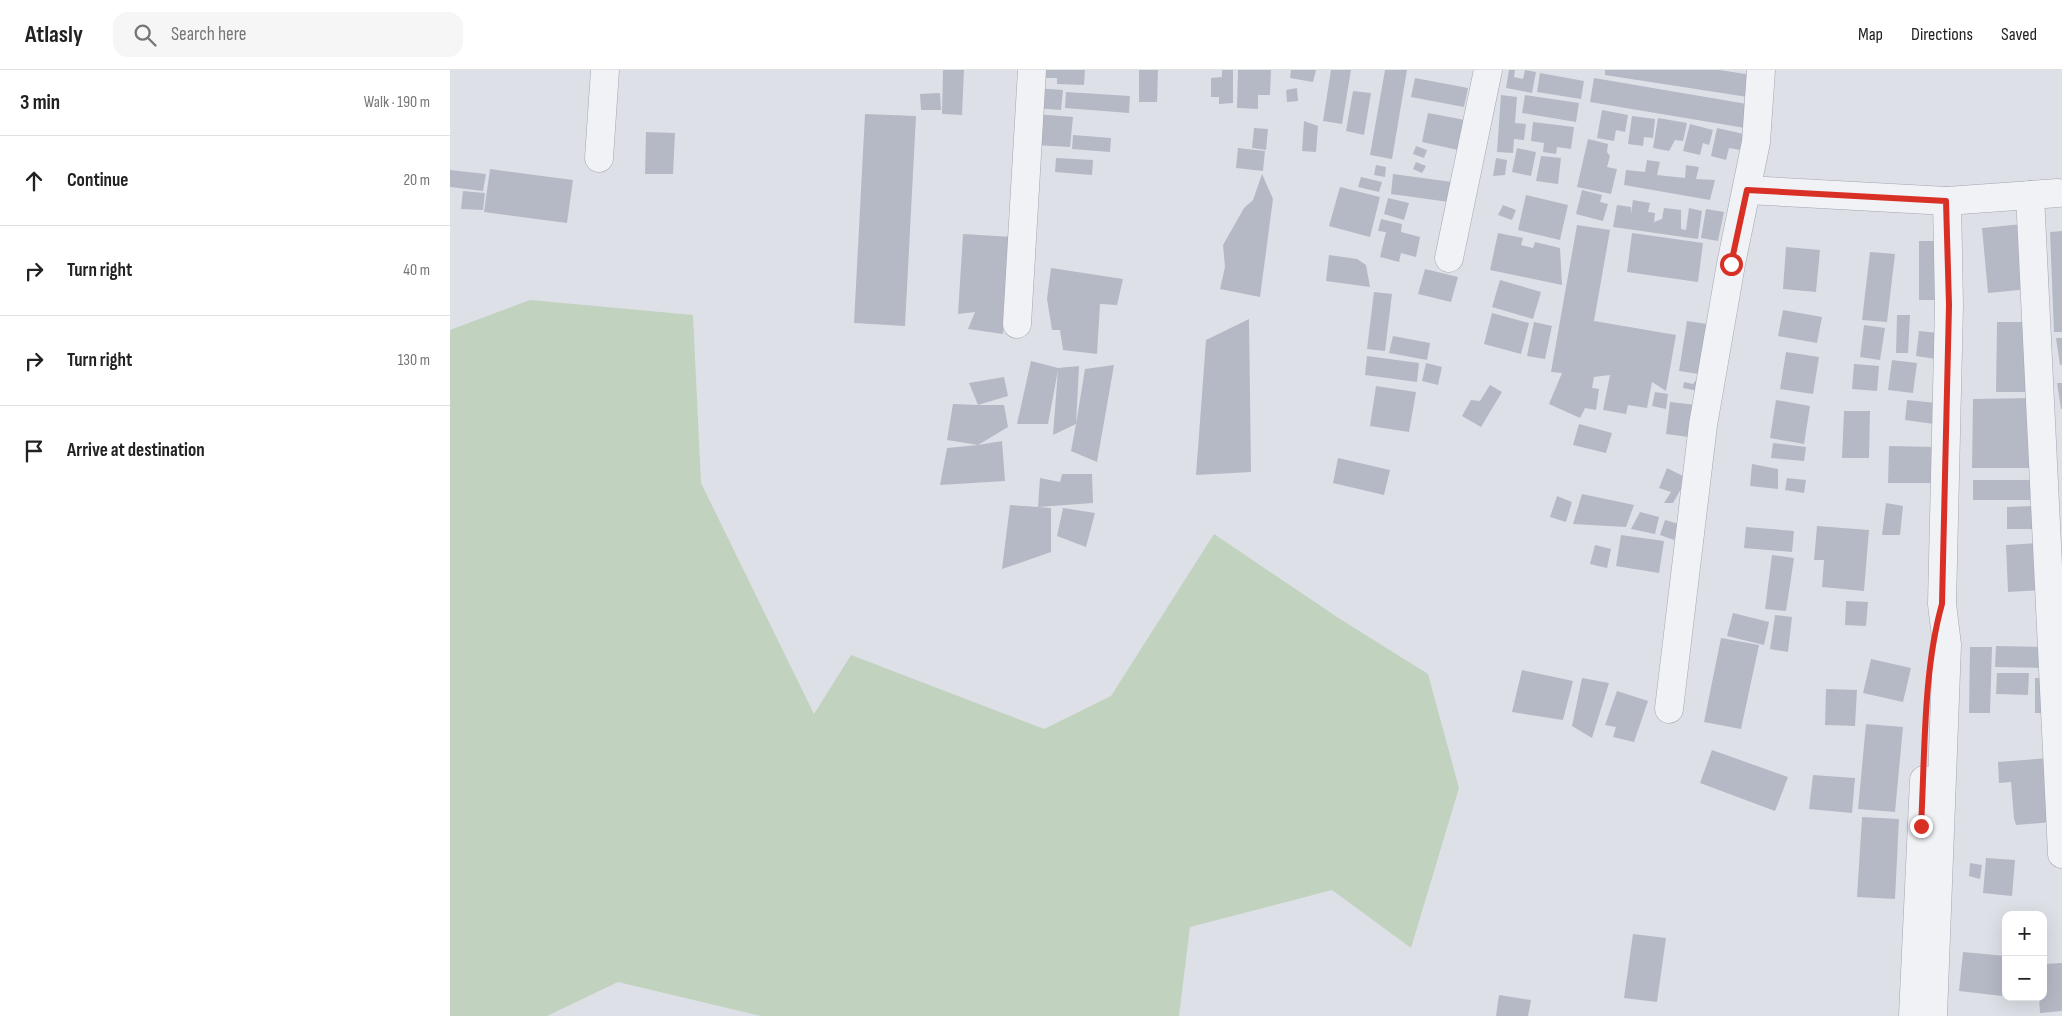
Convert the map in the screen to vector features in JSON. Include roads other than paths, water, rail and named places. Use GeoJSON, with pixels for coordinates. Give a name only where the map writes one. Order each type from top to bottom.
{"type":"FeatureCollection","features":[{"type":"Feature","properties":{"kind":"street"},"geometry":{"type":"LineString","coordinates":[[599,158],[605,70]]}},
{"type":"Feature","properties":{"kind":"street"},"geometry":{"type":"LineString","coordinates":[[1018,324],[1032,70]]}},
{"type":"Feature","properties":{"kind":"street"},"geometry":{"type":"LineString","coordinates":[[1449,258],[1488,70]]}},
{"type":"Feature","properties":{"kind":"street"},"geometry":{"type":"LineString","coordinates":[[1669,709],[1703,425],[1731,264],[1756,142],[1761,70]]}},
{"type":"Feature","properties":{"kind":"street"},"geometry":{"type":"LineString","coordinates":[[1747,190],[1946,201],[2058,193]]}},
{"type":"Feature","properties":{"kind":"street"},"geometry":{"type":"LineString","coordinates":[[2030,195],[2062,854]]}},
{"type":"Feature","properties":{"kind":"street"},"geometry":{"type":"LineString","coordinates":[[1934,1016],[1947,645],[1942,604],[1949,305],[1946,201]]}},
{"type":"Feature","properties":{"kind":"street"},"geometry":{"type":"LineString","coordinates":[[1913,1016],[1930,660],[1934,631],[1942,604]]}}]}
